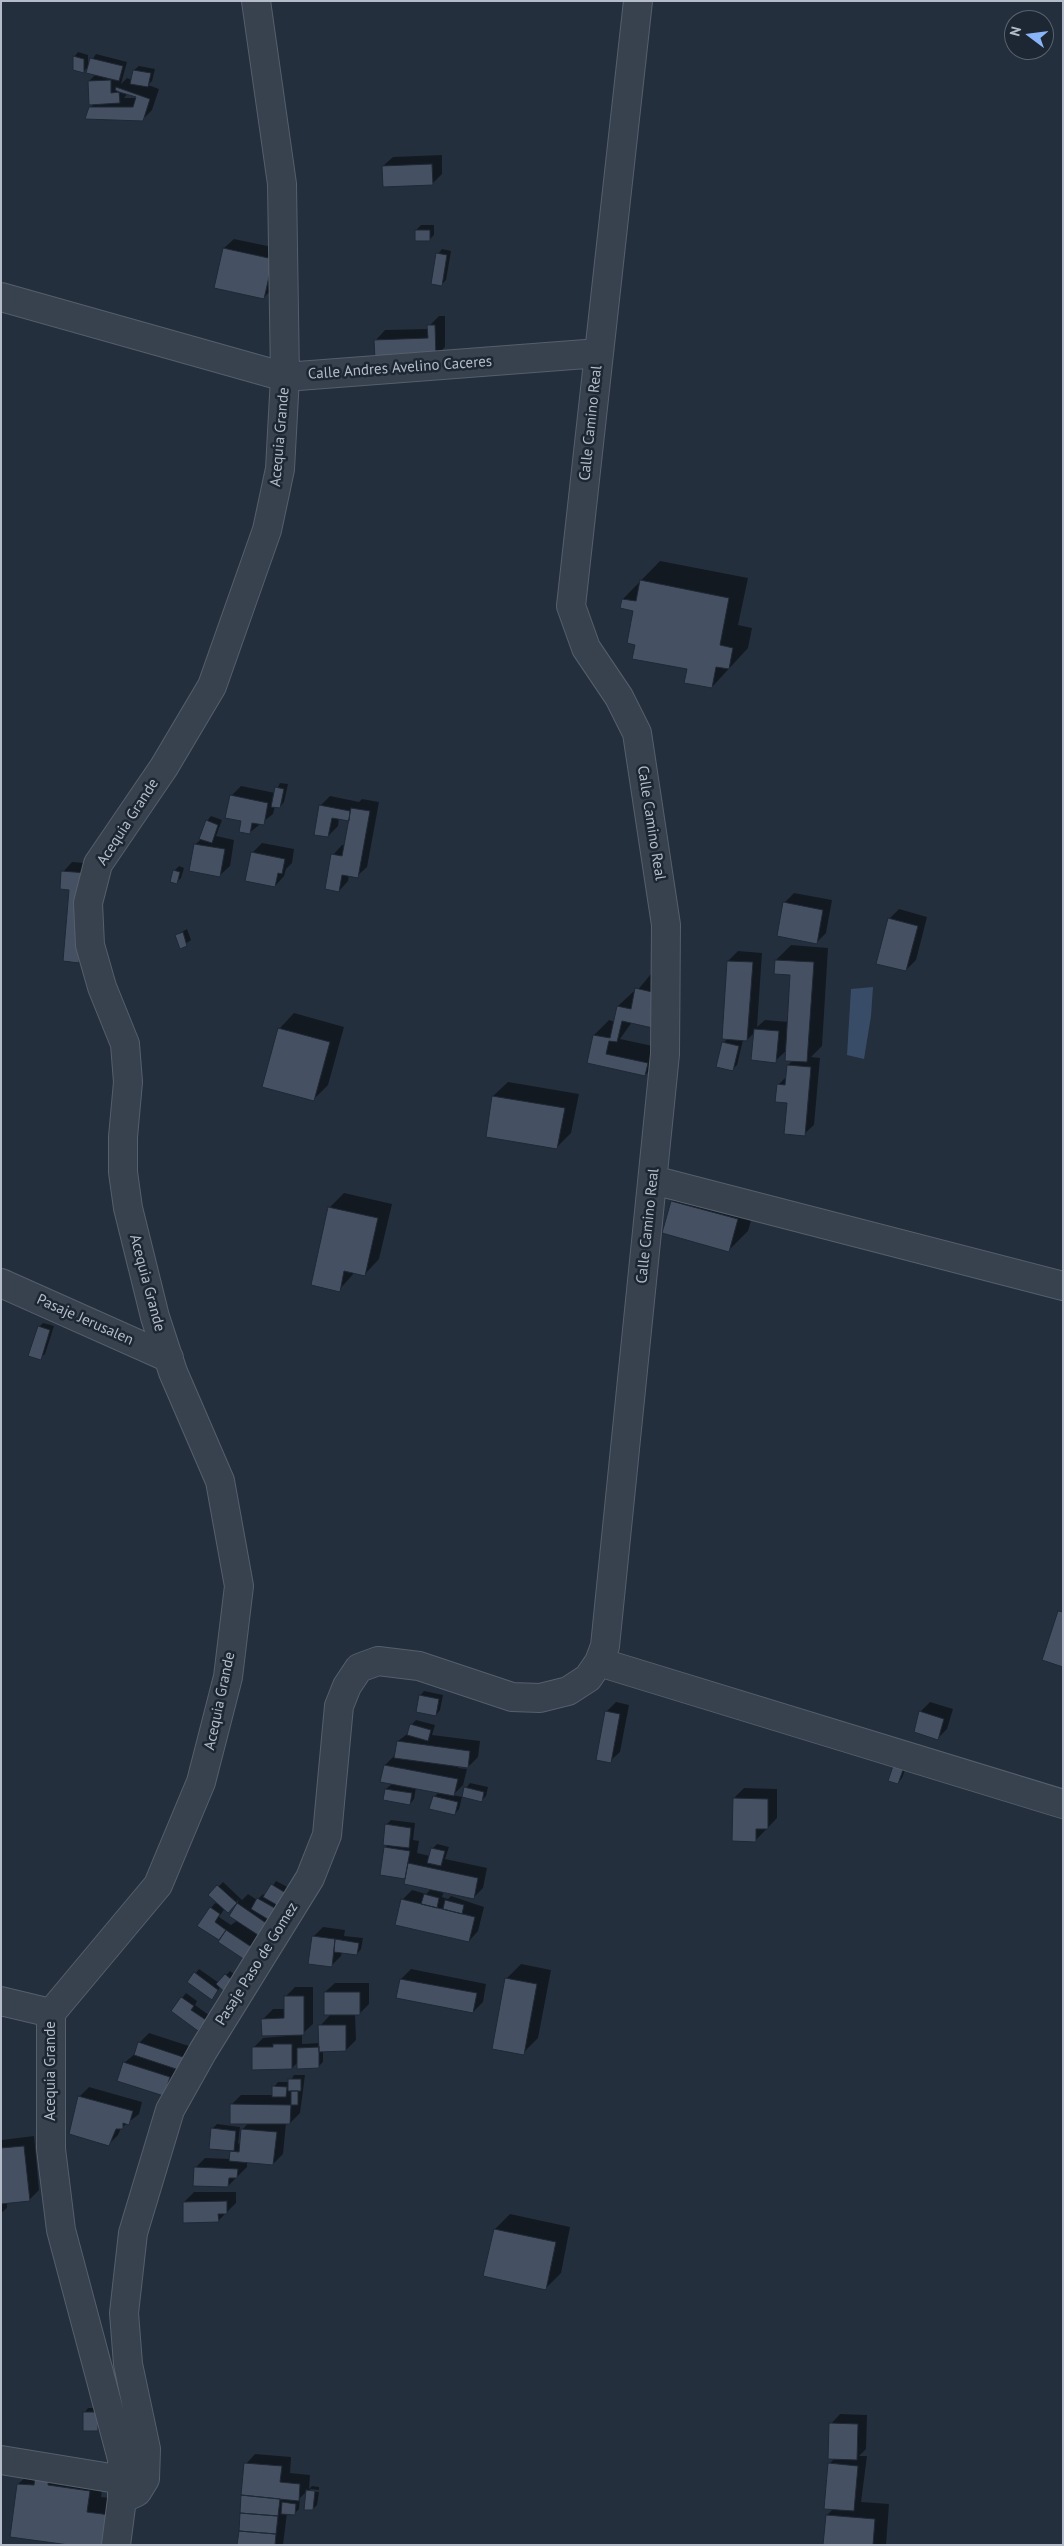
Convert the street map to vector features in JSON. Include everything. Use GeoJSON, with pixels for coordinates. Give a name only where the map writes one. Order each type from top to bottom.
{"type":"FeatureCollection","features":[{"type":"Feature","properties":{"kind":"street","name":"Acequia Grande"},"geometry":{"type":"LineString","coordinates":[[116,2545],[122,2490],[122,2459],[61,2230],[51,2149],[51,2013],[158,1885],[201,1782],[228,1676],[239,1586],[220,1481],[168,1358],[155,1317],[128,1208],[123,1172],[123,1137],[128,1082],[124,1044],[102,987],[90,945],[88,903],[98,864],[164,767],[212,686],[267,530],[280,469],[285,377],[282,184],[256,1]]}},
{"type":"Feature","properties":{"kind":"street","name":"Calle Camino Real"},"geometry":{"type":"LineString","coordinates":[[599,1662],[606,1636],[665,1054],[666,925],[637,733],[620,696],[586,648],[571,606],[638,1]]}},
{"type":"Feature","properties":{"kind":"street","name":"Calle Andres Avelino Caceres"},"geometry":{"type":"LineString","coordinates":[[1,297],[285,377],[599,353]]}},
{"type":"Feature","properties":{"kind":"street"},"geometry":{"type":"LineString","coordinates":[[653,1180],[1063,1286]]}},
{"type":"Feature","properties":{"kind":"street","name":"Pasaje Jerusalen"},"geometry":{"type":"LineString","coordinates":[[1,1282],[168,1358]]}},
{"type":"Feature","properties":{"kind":"street","name":"Pasaje Paso de Gomez"},"geometry":{"type":"LineString","coordinates":[[122,2490],[137,2492],[145,2479],[146,2449],[128,2364],[124,2313],[133,2233],[170,2110],[203,2050],[310,1878],[327,1834],[339,1706],[347,1686],[359,1668],[378,1661],[419,1666],[512,1697],[540,1698],[568,1691],[588,1678],[599,1662]]}},
{"type":"Feature","properties":{"kind":"street"},"geometry":{"type":"LineString","coordinates":[[599,1662],[1063,1804]]}},
{"type":"Feature","properties":{"kind":"street"},"geometry":{"type":"LineString","coordinates":[[1,2001],[51,2013]]}},
{"type":"Feature","properties":{"kind":"street"},"geometry":{"type":"LineString","coordinates":[[1,2460],[122,2490]]}},
{"type":"Feature","properties":{"kind":"water"},"geometry":{"type":"Polygon","coordinates":[[[873,987],[871,1016],[864,1059],[847,1055],[851,989],[873,987]]]}},
{"type":"Feature","properties":{"kind":"building"},"geometry":{"type":"Polygon","coordinates":[[[73,56],[84,59],[84,73],[73,70],[73,56]]]}},
{"type":"Feature","properties":{"kind":"building"},"geometry":{"type":"Polygon","coordinates":[[[90,58],[123,66],[119,81],[86,73],[90,58]]]}},
{"type":"Feature","properties":{"kind":"building"},"geometry":{"type":"Polygon","coordinates":[[[133,70],[151,73],[148,87],[130,84],[133,70]]]}},
{"type":"Feature","properties":{"kind":"building"},"geometry":{"type":"Polygon","coordinates":[[[111,80],[111,93],[119,92],[120,103],[89,105],[88,81],[111,80]]]}},
{"type":"Feature","properties":{"kind":"building"},"geometry":{"type":"Polygon","coordinates":[[[116,87],[150,99],[143,121],[85,119],[89,107],[133,107],[136,97],[115,90],[116,87]]]}},
{"type":"Feature","properties":{"kind":"building"},"geometry":{"type":"Polygon","coordinates":[[[432,164],[433,185],[383,187],[382,166],[432,164]]]}},
{"type":"Feature","properties":{"kind":"building"},"geometry":{"type":"Polygon","coordinates":[[[415,230],[430,230],[430,241],[415,241],[415,230]]]}},
{"type":"Feature","properties":{"kind":"building"},"geometry":{"type":"Polygon","coordinates":[[[223,248],[273,259],[264,299],[214,288],[223,248]]]}},
{"type":"Feature","properties":{"kind":"building"},"geometry":{"type":"Polygon","coordinates":[[[436,253],[447,255],[442,286],[431,284],[436,253]]]}},
{"type":"Feature","properties":{"kind":"building"},"geometry":{"type":"Polygon","coordinates":[[[427,325],[435,325],[436,358],[375,359],[374,340],[428,338],[427,325]]]}},
{"type":"Feature","properties":{"kind":"building"},"geometry":{"type":"Polygon","coordinates":[[[640,580],[729,598],[720,645],[733,648],[729,669],[716,667],[712,688],[684,683],[687,669],[632,659],[635,645],[627,643],[633,611],[620,608],[622,599],[636,601],[640,580]]]}},
{"type":"Feature","properties":{"kind":"building"},"geometry":{"type":"Polygon","coordinates":[[[275,787],[284,789],[280,808],[271,807],[275,787]]]}},
{"type":"Feature","properties":{"kind":"building"},"geometry":{"type":"Polygon","coordinates":[[[230,795],[268,803],[264,825],[252,823],[250,834],[239,832],[241,821],[225,818],[230,795]]]}},
{"type":"Feature","properties":{"kind":"building"},"geometry":{"type":"Polygon","coordinates":[[[319,805],[350,811],[349,821],[332,818],[328,837],[314,835],[319,805]]]}},
{"type":"Feature","properties":{"kind":"building"},"geometry":{"type":"Polygon","coordinates":[[[351,808],[370,811],[358,878],[342,875],[339,892],[325,889],[331,854],[342,856],[351,808]]]}},
{"type":"Feature","properties":{"kind":"building"},"geometry":{"type":"Polygon","coordinates":[[[206,820],[218,825],[212,843],[199,839],[206,820]]]}},
{"type":"Feature","properties":{"kind":"building"},"geometry":{"type":"Polygon","coordinates":[[[194,844],[225,849],[220,877],[189,871],[194,844]]]}},
{"type":"Feature","properties":{"kind":"building"},"geometry":{"type":"Polygon","coordinates":[[[251,852],[285,859],[282,874],[278,873],[275,887],[245,881],[251,852]]]}},
{"type":"Feature","properties":{"kind":"building"},"geometry":{"type":"Polygon","coordinates":[[[173,870],[180,872],[177,884],[170,882],[173,870]]]}},
{"type":"Feature","properties":{"kind":"building"},"geometry":{"type":"Polygon","coordinates":[[[61,871],[87,873],[79,963],[63,961],[69,890],[60,889],[61,871]]]}},
{"type":"Feature","properties":{"kind":"building"},"geometry":{"type":"Polygon","coordinates":[[[783,902],[823,910],[817,944],[777,936],[783,902]]]}},
{"type":"Feature","properties":{"kind":"building"},"geometry":{"type":"Polygon","coordinates":[[[888,918],[918,926],[906,971],[876,964],[888,918]]]}},
{"type":"Feature","properties":{"kind":"building"},"geometry":{"type":"Polygon","coordinates":[[[183,932],[187,946],[180,949],[175,935],[183,932]]]}},
{"type":"Feature","properties":{"kind":"building"},"geometry":{"type":"Polygon","coordinates":[[[775,960],[814,962],[807,1062],[785,1061],[790,975],[774,974],[775,960]]]}},
{"type":"Feature","properties":{"kind":"building"},"geometry":{"type":"Polygon","coordinates":[[[727,961],[753,962],[747,1041],[722,1039],[727,961]]]}},
{"type":"Feature","properties":{"kind":"building"},"geometry":{"type":"Polygon","coordinates":[[[635,988],[665,995],[657,1029],[622,1021],[617,1042],[609,1041],[606,1054],[648,1063],[645,1076],[587,1063],[593,1035],[610,1038],[617,1006],[631,1009],[635,988]]]}},
{"type":"Feature","properties":{"kind":"building"},"geometry":{"type":"Polygon","coordinates":[[[278,1028],[330,1042],[314,1101],[262,1087],[278,1028]]]}},
{"type":"Feature","properties":{"kind":"building"},"geometry":{"type":"Polygon","coordinates":[[[754,1029],[779,1031],[776,1063],[751,1060],[754,1029]]]}},
{"type":"Feature","properties":{"kind":"building"},"geometry":{"type":"Polygon","coordinates":[[[722,1042],[739,1046],[733,1071],[716,1067],[722,1042]]]}},
{"type":"Feature","properties":{"kind":"building"},"geometry":{"type":"Polygon","coordinates":[[[787,1065],[811,1067],[805,1136],[784,1134],[787,1103],[775,1102],[777,1084],[785,1085],[787,1065]]]}},
{"type":"Feature","properties":{"kind":"building"},"geometry":{"type":"Polygon","coordinates":[[[492,1096],[565,1108],[557,1149],[486,1137],[492,1096]]]}},
{"type":"Feature","properties":{"kind":"building"},"geometry":{"type":"Polygon","coordinates":[[[671,1201],[738,1219],[729,1252],[662,1233],[671,1201]]]}},
{"type":"Feature","properties":{"kind":"building"},"geometry":{"type":"Polygon","coordinates":[[[328,1207],[378,1218],[365,1276],[344,1271],[340,1292],[311,1285],[328,1207]]]}},
{"type":"Feature","properties":{"kind":"building"},"geometry":{"type":"Polygon","coordinates":[[[38,1326],[50,1330],[41,1360],[28,1356],[38,1326]]]}},
{"type":"Feature","properties":{"kind":"building"},"geometry":{"type":"Polygon","coordinates":[[[1058,1611],[1063,1612],[1063,1667],[1042,1660],[1058,1611]]]}},
{"type":"Feature","properties":{"kind":"building"},"geometry":{"type":"Polygon","coordinates":[[[419,1695],[439,1699],[436,1716],[416,1712],[419,1695]]]}},
{"type":"Feature","properties":{"kind":"building"},"geometry":{"type":"Polygon","coordinates":[[[605,1711],[620,1714],[611,1763],[596,1760],[605,1711]]]}},
{"type":"Feature","properties":{"kind":"building"},"geometry":{"type":"Polygon","coordinates":[[[919,1711],[944,1719],[938,1740],[914,1732],[919,1711]]]}},
{"type":"Feature","properties":{"kind":"building"},"geometry":{"type":"Polygon","coordinates":[[[410,1724],[431,1730],[428,1741],[407,1735],[410,1724]]]}},
{"type":"Feature","properties":{"kind":"building"},"geometry":{"type":"Polygon","coordinates":[[[397,1741],[470,1751],[468,1768],[394,1758],[397,1741]]]}},
{"type":"Feature","properties":{"kind":"building"},"geometry":{"type":"Polygon","coordinates":[[[384,1765],[458,1779],[454,1796],[380,1782],[384,1765]]]}},
{"type":"Feature","properties":{"kind":"building"},"geometry":{"type":"Polygon","coordinates":[[[893,1766],[903,1770],[898,1784],[888,1781],[893,1766]]]}},
{"type":"Feature","properties":{"kind":"building"},"geometry":{"type":"Polygon","coordinates":[[[464,1787],[484,1792],[482,1802],[462,1797],[464,1787]]]}},
{"type":"Feature","properties":{"kind":"building"},"geometry":{"type":"Polygon","coordinates":[[[385,1789],[412,1793],[410,1805],[383,1800],[385,1789]]]}},
{"type":"Feature","properties":{"kind":"building"},"geometry":{"type":"Polygon","coordinates":[[[433,1796],[458,1802],[455,1815],[429,1809],[433,1796]]]}},
{"type":"Feature","properties":{"kind":"building"},"geometry":{"type":"Polygon","coordinates":[[[733,1798],[768,1799],[768,1829],[756,1829],[756,1842],[732,1841],[733,1798]]]}},
{"type":"Feature","properties":{"kind":"building"},"geometry":{"type":"Polygon","coordinates":[[[385,1824],[411,1828],[409,1848],[383,1845],[385,1824]]]}},
{"type":"Feature","properties":{"kind":"building"},"geometry":{"type":"Polygon","coordinates":[[[384,1847],[410,1851],[405,1879],[380,1875],[384,1847]]]}},
{"type":"Feature","properties":{"kind":"building"},"geometry":{"type":"Polygon","coordinates":[[[431,1848],[445,1851],[441,1866],[427,1863],[431,1848]]]}},
{"type":"Feature","properties":{"kind":"building"},"geometry":{"type":"Polygon","coordinates":[[[408,1863],[478,1878],[474,1899],[404,1884],[408,1863]]]}},
{"type":"Feature","properties":{"kind":"building"},"geometry":{"type":"Polygon","coordinates":[[[271,1884],[289,1895],[282,1908],[263,1897],[271,1884]]]}},
{"type":"Feature","properties":{"kind":"building"},"geometry":{"type":"Polygon","coordinates":[[[217,1885],[237,1903],[228,1913],[208,1895],[217,1885]]]}},
{"type":"Feature","properties":{"kind":"building"},"geometry":{"type":"Polygon","coordinates":[[[424,1894],[439,1898],[437,1908],[421,1904],[424,1894]]]}},
{"type":"Feature","properties":{"kind":"building"},"geometry":{"type":"Polygon","coordinates":[[[257,1898],[280,1911],[274,1923],[251,1909],[257,1898]]]}},
{"type":"Feature","properties":{"kind":"building"},"geometry":{"type":"Polygon","coordinates":[[[401,1899],[475,1917],[469,1942],[395,1925],[401,1899]]]}},
{"type":"Feature","properties":{"kind":"building"},"geometry":{"type":"Polygon","coordinates":[[[445,1900],[464,1905],[462,1914],[443,1909],[445,1900]]]}},
{"type":"Feature","properties":{"kind":"building"},"geometry":{"type":"Polygon","coordinates":[[[237,1903],[269,1925],[261,1937],[229,1916],[237,1903]]]}},
{"type":"Feature","properties":{"kind":"building"},"geometry":{"type":"Polygon","coordinates":[[[210,1907],[220,1914],[215,1922],[226,1930],[219,1940],[197,1926],[210,1907]]]}},
{"type":"Feature","properties":{"kind":"building"},"geometry":{"type":"Polygon","coordinates":[[[226,1930],[262,1954],[254,1966],[218,1942],[226,1930]]]}},
{"type":"Feature","properties":{"kind":"building"},"geometry":{"type":"Polygon","coordinates":[[[312,1936],[335,1939],[332,1967],[308,1964],[312,1936]]]}},
{"type":"Feature","properties":{"kind":"building"},"geometry":{"type":"Polygon","coordinates":[[[335,1939],[359,1943],[357,1955],[334,1952],[335,1939]]]}},
{"type":"Feature","properties":{"kind":"building"},"geometry":{"type":"Polygon","coordinates":[[[194,1972],[218,1990],[212,2000],[187,1982],[194,1972]]]}},
{"type":"Feature","properties":{"kind":"building"},"geometry":{"type":"Polygon","coordinates":[[[225,1974],[240,1987],[231,1998],[216,1984],[225,1974]]]}},
{"type":"Feature","properties":{"kind":"building"},"geometry":{"type":"Polygon","coordinates":[[[505,1978],[537,1984],[524,2055],[492,2049],[505,1978]]]}},
{"type":"Feature","properties":{"kind":"building"},"geometry":{"type":"Polygon","coordinates":[[[400,1979],[477,1993],[473,2013],[396,1998],[400,1979]]]}},
{"type":"Feature","properties":{"kind":"building"},"geometry":{"type":"Polygon","coordinates":[[[324,1992],[360,1992],[360,2015],[324,2015],[324,1992]]]}},
{"type":"Feature","properties":{"kind":"building"},"geometry":{"type":"Polygon","coordinates":[[[284,1996],[304,1996],[304,2035],[262,2036],[261,2019],[284,2018],[284,1996]]]}},
{"type":"Feature","properties":{"kind":"building"},"geometry":{"type":"Polygon","coordinates":[[[181,1997],[194,2006],[191,2010],[206,2020],[198,2031],[171,2011],[181,1997]]]}},
{"type":"Feature","properties":{"kind":"building"},"geometry":{"type":"Polygon","coordinates":[[[318,2025],[346,2025],[346,2051],[319,2052],[318,2025]]]}},
{"type":"Feature","properties":{"kind":"building"},"geometry":{"type":"Polygon","coordinates":[[[138,2042],[189,2059],[185,2072],[134,2055],[138,2042]]]}},
{"type":"Feature","properties":{"kind":"building"},"geometry":{"type":"Polygon","coordinates":[[[273,2044],[292,2044],[292,2069],[252,2070],[252,2047],[273,2047],[273,2044]]]}},
{"type":"Feature","properties":{"kind":"building"},"geometry":{"type":"Polygon","coordinates":[[[319,2047],[319,2068],[297,2069],[297,2048],[319,2047]]]}},
{"type":"Feature","properties":{"kind":"building"},"geometry":{"type":"Polygon","coordinates":[[[123,2062],[170,2077],[164,2096],[117,2081],[123,2062]]]}},
{"type":"Feature","properties":{"kind":"building"},"geometry":{"type":"Polygon","coordinates":[[[288,2079],[301,2079],[301,2091],[288,2091],[288,2079]]]}},
{"type":"Feature","properties":{"kind":"building"},"geometry":{"type":"Polygon","coordinates":[[[272,2086],[287,2087],[286,2097],[272,2097],[272,2086]]]}},
{"type":"Feature","properties":{"kind":"building"},"geometry":{"type":"Polygon","coordinates":[[[291,2091],[298,2091],[298,2105],[291,2105],[291,2091]]]}},
{"type":"Feature","properties":{"kind":"building"},"geometry":{"type":"Polygon","coordinates":[[[78,2096],[133,2111],[129,2125],[123,2123],[123,2129],[116,2129],[109,2146],[69,2134],[78,2096]]]}},
{"type":"Feature","properties":{"kind":"building"},"geometry":{"type":"Polygon","coordinates":[[[230,2104],[291,2105],[290,2124],[230,2124],[230,2104]]]}},
{"type":"Feature","properties":{"kind":"building"},"geometry":{"type":"Polygon","coordinates":[[[211,2128],[236,2131],[234,2151],[209,2149],[211,2128]]]}},
{"type":"Feature","properties":{"kind":"building"},"geometry":{"type":"Polygon","coordinates":[[[241,2129],[277,2132],[273,2165],[229,2161],[230,2151],[239,2152],[241,2129]]]}},
{"type":"Feature","properties":{"kind":"building"},"geometry":{"type":"Polygon","coordinates":[[[24,2146],[30,2201],[1,2204],[1,2148],[24,2146]]]}},
{"type":"Feature","properties":{"kind":"building"},"geometry":{"type":"Polygon","coordinates":[[[194,2167],[238,2169],[237,2178],[229,2178],[228,2187],[193,2186],[194,2167]]]}},
{"type":"Feature","properties":{"kind":"building"},"geometry":{"type":"Polygon","coordinates":[[[227,2201],[227,2214],[218,2214],[219,2222],[183,2223],[183,2202],[227,2201]]]}},
{"type":"Feature","properties":{"kind":"building"},"geometry":{"type":"Polygon","coordinates":[[[494,2229],[556,2242],[546,2290],[483,2276],[494,2229]]]}},
{"type":"Feature","properties":{"kind":"building"},"geometry":{"type":"Polygon","coordinates":[[[83,2412],[98,2412],[98,2431],[83,2431],[83,2412]]]}},
{"type":"Feature","properties":{"kind":"building"},"geometry":{"type":"Polygon","coordinates":[[[829,2423],[858,2424],[857,2460],[828,2459],[829,2423]]]}},
{"type":"Feature","properties":{"kind":"building"},"geometry":{"type":"Polygon","coordinates":[[[244,2463],[282,2466],[280,2482],[300,2484],[299,2501],[241,2495],[244,2463]]]}},
{"type":"Feature","properties":{"kind":"building"},"geometry":{"type":"Polygon","coordinates":[[[828,2463],[858,2466],[854,2511],[824,2509],[828,2463]]]}},
{"type":"Feature","properties":{"kind":"building"},"geometry":{"type":"Polygon","coordinates":[[[36,2469],[49,2470],[48,2485],[90,2491],[87,2512],[110,2515],[106,2545],[69,2545],[10,2537],[17,2484],[34,2485],[36,2469]]]}},
{"type":"Feature","properties":{"kind":"building"},"geometry":{"type":"Polygon","coordinates":[[[306,2490],[315,2491],[313,2510],[304,2510],[306,2490]]]}},
{"type":"Feature","properties":{"kind":"building"},"geometry":{"type":"Polygon","coordinates":[[[241,2495],[280,2499],[278,2516],[240,2513],[241,2495]]]}},
{"type":"Feature","properties":{"kind":"building"},"geometry":{"type":"Polygon","coordinates":[[[282,2502],[296,2504],[295,2515],[281,2514],[282,2502]]]}},
{"type":"Feature","properties":{"kind":"building"},"geometry":{"type":"Polygon","coordinates":[[[240,2513],[278,2516],[276,2534],[239,2531],[240,2513]]]}},
{"type":"Feature","properties":{"kind":"building"},"geometry":{"type":"Polygon","coordinates":[[[826,2515],[875,2519],[873,2545],[823,2545],[826,2515]]]}},
{"type":"Feature","properties":{"kind":"building"},"geometry":{"type":"Polygon","coordinates":[[[239,2531],[276,2534],[275,2545],[237,2545],[239,2531]]]}}]}
